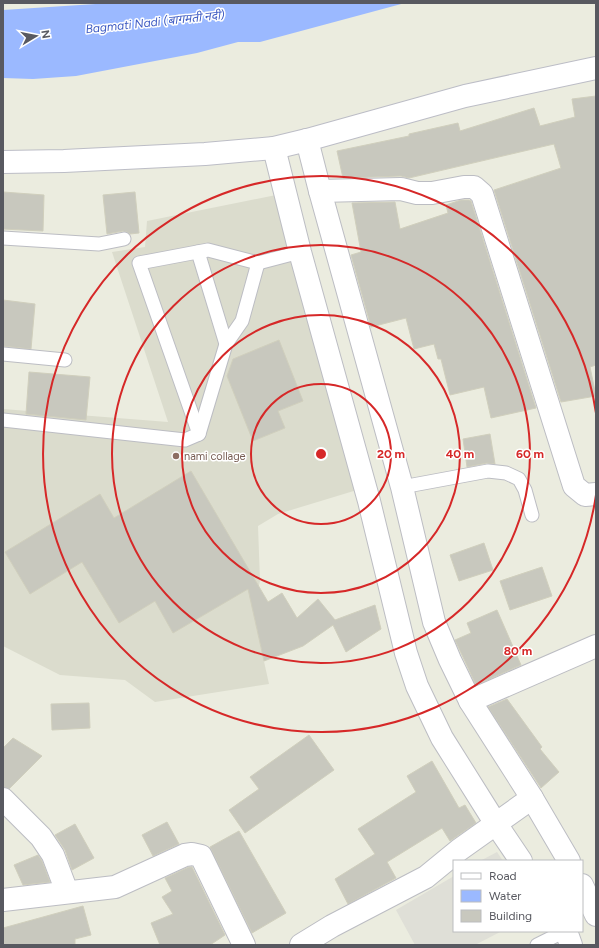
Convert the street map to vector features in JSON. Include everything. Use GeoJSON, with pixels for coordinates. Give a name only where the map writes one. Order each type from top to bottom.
{"type":"FeatureCollection","features":[{"type":"Feature","properties":{"kind":"street"},"geometry":{"type":"LineString","coordinates":[[3,162],[64,162],[189,155],[274,148],[465,96],[596,68]]}},
{"type":"Feature","properties":{"kind":"street"},"geometry":{"type":"LineString","coordinates":[[307,140],[402,488],[434,622],[470,701],[532,798],[568,860]]}},
{"type":"Feature","properties":{"kind":"street"},"geometry":{"type":"LineString","coordinates":[[274,148],[300,252],[369,501],[406,653],[417,686],[442,738],[520,860]]}},
{"type":"Feature","properties":{"kind":"street"},"geometry":{"type":"LineString","coordinates":[[320,191],[401,189],[432,193],[464,187],[474,187],[482,194],[574,486],[585,495],[596,494]]}},
{"type":"Feature","properties":{"kind":"street"},"geometry":{"type":"LineString","coordinates":[[470,701],[596,646]]}},
{"type":"Feature","properties":{"kind":"street"},"geometry":{"type":"LineString","coordinates":[[301,945],[332,926],[426,877],[459,850],[532,798]]}},
{"type":"Feature","properties":{"kind":"street"},"geometry":{"type":"LineString","coordinates":[[3,799],[42,837],[53,855],[67,892]]}},
{"type":"Feature","properties":{"kind":"street"},"geometry":{"type":"LineString","coordinates":[[3,900],[115,886],[185,855],[192,854],[201,856],[244,945]]}},
{"type":"Feature","properties":{"kind":"street"},"geometry":{"type":"LineString","coordinates":[[583,887],[596,915]]}},
{"type":"Feature","properties":{"kind":"street"},"geometry":{"type":"LineString","coordinates":[[566,932],[572,945]]}},
{"type":"Feature","properties":{"kind":"lane"},"geometry":{"type":"LineString","coordinates":[[3,238],[99,244],[124,239]]}},
{"type":"Feature","properties":{"kind":"lane"},"geometry":{"type":"LineString","coordinates":[[199,434],[139,263],[208,250],[258,263],[300,252]]}},
{"type":"Feature","properties":{"kind":"lane"},"geometry":{"type":"LineString","coordinates":[[198,252],[226,344]]}},
{"type":"Feature","properties":{"kind":"lane"},"geometry":{"type":"LineString","coordinates":[[199,434],[226,344],[242,321],[258,263]]}},
{"type":"Feature","properties":{"kind":"lane"},"geometry":{"type":"LineString","coordinates":[[3,354],[65,360]]}},
{"type":"Feature","properties":{"kind":"lane"},"geometry":{"type":"LineString","coordinates":[[3,420],[185,440],[199,434]]}},
{"type":"Feature","properties":{"kind":"lane"},"geometry":{"type":"LineString","coordinates":[[402,488],[488,471],[506,473],[519,479],[525,490],[532,515]]}},
{"type":"Feature","properties":{"kind":"lane"},"geometry":{"type":"LineString","coordinates":[[537,945],[564,932]]}},
{"type":"Feature","properties":{"kind":"shaded area","name":"nami collage"},"geometry":{"type":"Polygon","coordinates":[[[281,194],[357,490],[278,514],[258,526],[260,581],[253,612],[269,684],[155,702],[125,680],[60,675],[3,646],[3,409],[168,422],[112,252],[145,247],[147,221],[281,194]]]}},
{"type":"Feature","properties":{"kind":"shaded area"},"geometry":{"type":"Polygon","coordinates":[[[497,852],[502,860],[482,860],[497,852]]]}},
{"type":"Feature","properties":{"kind":"shaded area"},"geometry":{"type":"Polygon","coordinates":[[[453,877],[453,932],[500,932],[475,945],[415,945],[396,910],[453,877]]]}},
{"type":"Feature","properties":{"kind":"water","name":"Bagmati Nadi (बागमती नदी)"},"geometry":{"type":"Polygon","coordinates":[[[111,3],[405,3],[260,42],[238,42],[197,53],[76,76],[33,79],[3,78],[3,10],[111,3]]]}},
{"type":"Feature","properties":{"kind":"building"},"geometry":{"type":"Polygon","coordinates":[[[596,96],[596,365],[590,367],[596,396],[561,402],[494,190],[561,168],[554,144],[409,178],[401,176],[343,178],[337,151],[409,136],[409,134],[458,123],[460,131],[534,108],[540,126],[575,117],[572,99],[596,96]]]}},
{"type":"Feature","properties":{"kind":"building"},"geometry":{"type":"Polygon","coordinates":[[[3,192],[44,195],[43,231],[3,229],[3,192]]]}},
{"type":"Feature","properties":{"kind":"building"},"geometry":{"type":"Polygon","coordinates":[[[135,192],[139,233],[130,234],[123,231],[107,234],[103,195],[135,192]]]}},
{"type":"Feature","properties":{"kind":"building"},"geometry":{"type":"Polygon","coordinates":[[[461,200],[471,201],[536,408],[491,418],[484,387],[450,395],[441,359],[438,359],[434,344],[414,349],[406,318],[371,327],[351,255],[361,252],[352,203],[395,202],[400,229],[448,213],[446,205],[461,200]]]}},
{"type":"Feature","properties":{"kind":"building"},"geometry":{"type":"Polygon","coordinates":[[[3,300],[35,304],[31,349],[3,346],[3,300]]]}},
{"type":"Feature","properties":{"kind":"building"},"geometry":{"type":"Polygon","coordinates":[[[279,340],[303,401],[278,411],[285,428],[253,441],[227,376],[233,359],[279,340]]]}},
{"type":"Feature","properties":{"kind":"building"},"geometry":{"type":"Polygon","coordinates":[[[29,372],[90,377],[86,420],[26,414],[29,372]]]}},
{"type":"Feature","properties":{"kind":"building"},"geometry":{"type":"Polygon","coordinates":[[[490,434],[495,464],[487,463],[467,467],[463,439],[490,434]]]}},
{"type":"Feature","properties":{"kind":"building"},"geometry":{"type":"Polygon","coordinates":[[[191,471],[268,602],[282,593],[297,618],[318,599],[335,620],[375,605],[381,629],[346,652],[333,625],[303,646],[264,661],[248,589],[173,633],[155,601],[119,623],[82,562],[30,594],[5,552],[100,494],[114,518],[191,471]]]}},
{"type":"Feature","properties":{"kind":"building"},"geometry":{"type":"Polygon","coordinates":[[[484,543],[493,570],[459,581],[450,555],[484,543]]]}},
{"type":"Feature","properties":{"kind":"building"},"geometry":{"type":"Polygon","coordinates":[[[542,567],[552,596],[510,610],[500,581],[542,567]]]}},
{"type":"Feature","properties":{"kind":"building"},"geometry":{"type":"Polygon","coordinates":[[[497,610],[521,665],[476,685],[455,640],[471,633],[467,623],[497,610]]]}},
{"type":"Feature","properties":{"kind":"building"},"geometry":{"type":"Polygon","coordinates":[[[507,699],[542,747],[540,749],[559,772],[541,788],[488,707],[507,699]]]}},
{"type":"Feature","properties":{"kind":"building"},"geometry":{"type":"Polygon","coordinates":[[[89,703],[90,728],[52,730],[51,704],[89,703]]]}},
{"type":"Feature","properties":{"kind":"building"},"geometry":{"type":"Polygon","coordinates":[[[309,735],[334,770],[245,833],[229,810],[259,789],[250,777],[309,735]]]}},
{"type":"Feature","properties":{"kind":"building"},"geometry":{"type":"Polygon","coordinates":[[[13,738],[42,756],[9,789],[3,787],[3,748],[13,738]]]}},
{"type":"Feature","properties":{"kind":"building"},"geometry":{"type":"Polygon","coordinates":[[[432,761],[459,808],[465,805],[476,823],[450,841],[442,828],[387,862],[396,878],[348,904],[335,879],[375,854],[358,829],[416,792],[407,776],[432,761]]]}},
{"type":"Feature","properties":{"kind":"building"},"geometry":{"type":"Polygon","coordinates":[[[167,822],[179,844],[153,856],[142,835],[167,822]]]}},
{"type":"Feature","properties":{"kind":"building"},"geometry":{"type":"Polygon","coordinates":[[[75,824],[94,858],[72,870],[65,850],[55,835],[75,824]]]}},
{"type":"Feature","properties":{"kind":"building"},"geometry":{"type":"Polygon","coordinates":[[[239,831],[286,913],[252,933],[210,847],[239,831]]]}},
{"type":"Feature","properties":{"kind":"building"},"geometry":{"type":"Polygon","coordinates":[[[38,855],[42,861],[50,882],[23,885],[14,865],[38,855]]]}},
{"type":"Feature","properties":{"kind":"building"},"geometry":{"type":"Polygon","coordinates":[[[192,867],[225,935],[210,945],[160,945],[151,923],[173,914],[162,897],[172,891],[165,878],[192,867]]]}},
{"type":"Feature","properties":{"kind":"building"},"geometry":{"type":"Polygon","coordinates":[[[83,906],[91,935],[75,939],[75,945],[3,945],[3,928],[83,906]]]}},
{"type":"Feature","properties":{"kind":"place","name":"nami collage"},"geometry":{"type":"Point","coordinates":[176,456]}}]}
